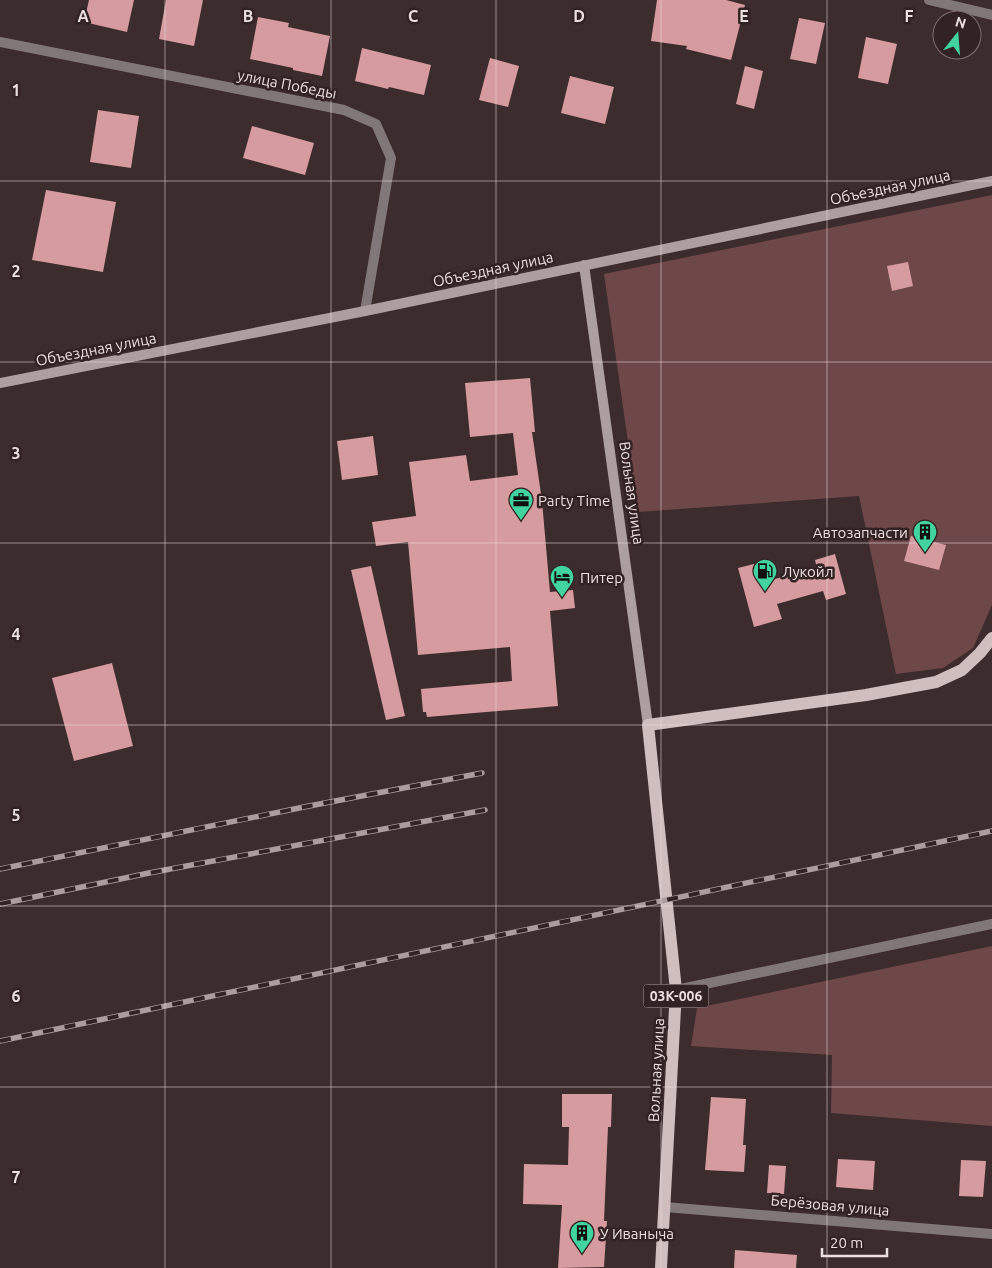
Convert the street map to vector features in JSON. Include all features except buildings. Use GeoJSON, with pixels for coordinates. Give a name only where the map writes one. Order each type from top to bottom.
{"type":"FeatureCollection","features":[{"type":"Feature","properties":{"kind":"main road"},"geometry":{"type":"LineString","coordinates":[[648,725],[866,695],[936,682],[962,670],[980,653],[992,638]]}},
{"type":"Feature","properties":{"kind":"main road","name":"Вольная улица"},"geometry":{"type":"LineString","coordinates":[[648,725],[676,990],[661,1268]]}},
{"type":"Feature","properties":{"kind":"street"},"geometry":{"type":"LineString","coordinates":[[929,0],[992,15]]}},
{"type":"Feature","properties":{"kind":"street","name":"улица Победы"},"geometry":{"type":"LineString","coordinates":[[0,42],[344,110],[376,124],[391,158],[365,311]]}},
{"type":"Feature","properties":{"kind":"street","name":"Объездная улица"},"geometry":{"type":"LineString","coordinates":[[0,383],[365,311],[992,181]]}},
{"type":"Feature","properties":{"kind":"street","name":"Вольная улица"},"geometry":{"type":"LineString","coordinates":[[584,265],[648,725]]}},
{"type":"Feature","properties":{"kind":"street"},"geometry":{"type":"LineString","coordinates":[[676,990],[992,924]]}},
{"type":"Feature","properties":{"kind":"street","name":"Берёзовая улица"},"geometry":{"type":"LineString","coordinates":[[665,1207],[992,1234]]}},
{"type":"Feature","properties":{"kind":"shaded area"},"geometry":{"type":"Polygon","coordinates":[[[992,195],[992,605],[973,648],[943,668],[896,674],[859,496],[638,512],[604,274],[992,195]]]}},
{"type":"Feature","properties":{"kind":"shaded area"},"geometry":{"type":"Polygon","coordinates":[[[992,946],[992,1126],[831,1113],[832,1055],[691,1046],[697,1008],[992,946]]]}},
{"type":"Feature","properties":{"kind":"railway"},"geometry":{"type":"LineString","coordinates":[[0,869],[482,773]]}},
{"type":"Feature","properties":{"kind":"railway"},"geometry":{"type":"LineString","coordinates":[[0,904],[149,873],[485,810]]}},
{"type":"Feature","properties":{"kind":"railway"},"geometry":{"type":"LineString","coordinates":[[0,1041],[992,831]]}},
{"type":"Feature","properties":{"kind":"place","name":"Party Time"},"geometry":{"type":"Point","coordinates":[521,521]}},
{"type":"Feature","properties":{"kind":"place","name":"Автозапчасти"},"geometry":{"type":"Point","coordinates":[925,553]}},
{"type":"Feature","properties":{"kind":"place","name":"Лукойл"},"geometry":{"type":"Point","coordinates":[765,592]}},
{"type":"Feature","properties":{"kind":"place","name":"Питер"},"geometry":{"type":"Point","coordinates":[562,598]}},
{"type":"Feature","properties":{"kind":"place","name":"У Иваныча"},"geometry":{"type":"Point","coordinates":[582,1254]}}]}
